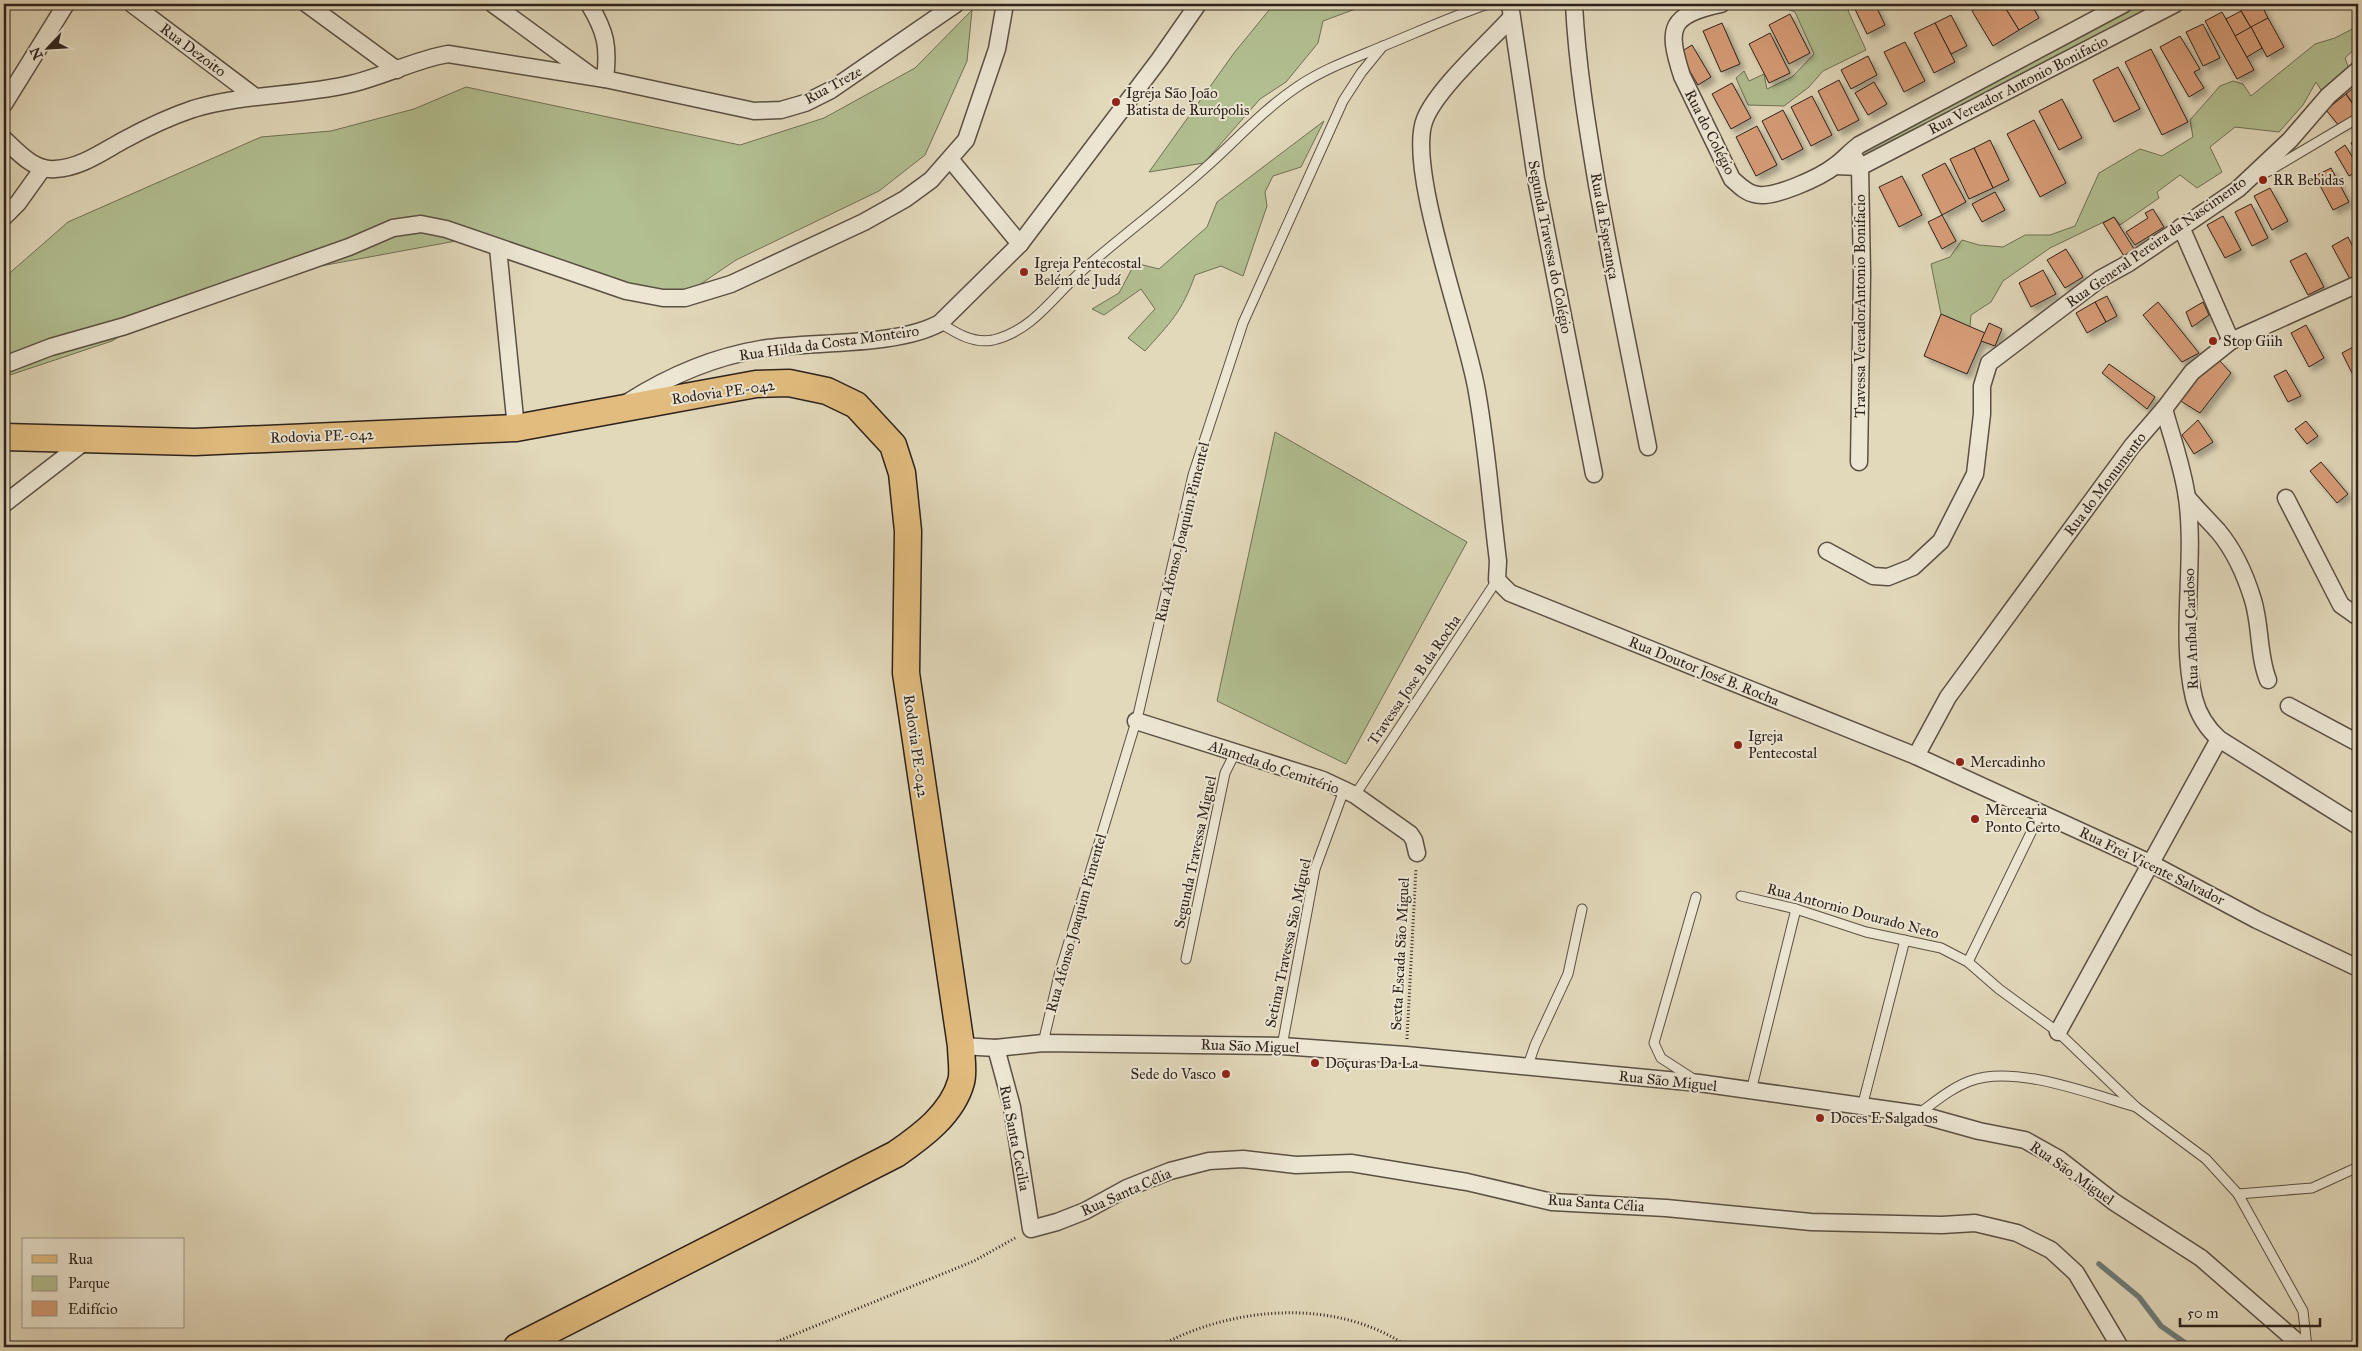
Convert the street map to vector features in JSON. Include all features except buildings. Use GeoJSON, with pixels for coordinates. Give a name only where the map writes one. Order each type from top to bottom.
{"type":"FeatureCollection","features":[{"type":"Feature","properties":{"kind":"main road","name":"Rodovia PE-042"},"geometry":{"type":"LineString","coordinates":[[4,438],[195,442],[516,428],[748,385],[789,383],[828,391],[856,404],[893,445],[902,473],[908,531],[906,673],[961,1046],[961,1081],[948,1109],[922,1137],[896,1154],[645,1280],[517,1347]]}},
{"type":"Feature","properties":{"kind":"street"},"geometry":{"type":"LineString","coordinates":[[4,104],[66,4]]}},
{"type":"Feature","properties":{"kind":"street","name":"Rua Dezoito"},"geometry":{"type":"LineString","coordinates":[[132,4],[254,96]]}},
{"type":"Feature","properties":{"kind":"street"},"geometry":{"type":"LineString","coordinates":[[307,4],[397,70]]}},
{"type":"Feature","properties":{"kind":"street"},"geometry":{"type":"LineString","coordinates":[[493,4],[600,78],[608,53],[605,36],[590,4]]}},
{"type":"Feature","properties":{"kind":"street","name":"Rua Treze"},"geometry":{"type":"LineString","coordinates":[[43,168],[61,168],[87,160],[139,132],[192,110],[254,96],[344,86],[397,70],[428,57],[448,54],[600,78],[754,111],[781,110],[805,103],[831,90],[956,4]]}},
{"type":"Feature","properties":{"kind":"street"},"geometry":{"type":"LineString","coordinates":[[4,365],[51,346],[125,326],[349,247],[393,228],[421,224],[446,229],[626,291],[663,298],[685,298],[731,284],[864,222],[931,180],[966,140],[986,84],[1001,31],[1005,4]]}},
{"type":"Feature","properties":{"kind":"street","name":"Rua Hilda da Costa Monteiro"},"geometry":{"type":"LineString","coordinates":[[618,409],[656,384],[693,368],[729,356],[761,349],[899,336],[930,328],[940,323],[1020,244],[1141,84],[1198,4]]}},
{"type":"Feature","properties":{"kind":"street","name":"Rua da Esperança"},"geometry":{"type":"LineString","coordinates":[[1574,4],[1580,75],[1588,133],[1648,447]]}},
{"type":"Feature","properties":{"kind":"street","name":"Rua do Colégio"},"geometry":{"type":"LineString","coordinates":[[1721,4],[1695,10],[1681,19],[1674,28],[1672,43],[1682,76],[1732,178],[1744,190],[1755,195],[1770,195],[1791,188],[1835,166],[1851,151]]}},
{"type":"Feature","properties":{"kind":"street","name":"Rua Vereador Antonio Bonifacio"},"geometry":{"type":"LineString","coordinates":[[1851,151],[2124,4]]}},
{"type":"Feature","properties":{"kind":"street","name":"Rua Vereador Antonio Bonifacio"},"geometry":{"type":"LineString","coordinates":[[1860,167],[2175,4]]}},
{"type":"Feature","properties":{"kind":"street"},"geometry":{"type":"LineString","coordinates":[[1497,580],[1498,561],[1477,391],[1430,206],[1421,154],[1421,136],[1425,119],[1435,101],[1511,11]]}},
{"type":"Feature","properties":{"kind":"street","name":"Segunda Travessa do Colégio"},"geometry":{"type":"LineString","coordinates":[[1511,11],[1536,179],[1594,474]]}},
{"type":"Feature","properties":{"kind":"street","name":"Rua General Pereira da Nascimento"},"geometry":{"type":"LineString","coordinates":[[1827,551],[1873,576],[1888,577],[1913,567],[1941,541],[1975,474],[1982,414],[1982,386],[1989,363],[2100,279],[2238,189],[2290,140],[2328,96],[2358,70]]}},
{"type":"Feature","properties":{"kind":"street"},"geometry":{"type":"LineString","coordinates":[[4,139],[33,164],[43,168],[18,203],[4,217]]}},
{"type":"Feature","properties":{"kind":"street","name":"Travessa VereadorAntonio Bonifacio"},"geometry":{"type":"LineString","coordinates":[[1851,151],[1860,167],[1862,274],[1859,462]]}},
{"type":"Feature","properties":{"kind":"street"},"geometry":{"type":"LineString","coordinates":[[950,159],[1020,244]]}},
{"type":"Feature","properties":{"kind":"street","name":"Rua do Colégio"},"geometry":{"type":"LineString","coordinates":[[1835,166],[1860,167]]}},
{"type":"Feature","properties":{"kind":"street"},"geometry":{"type":"LineString","coordinates":[[2181,227],[2231,340]]}},
{"type":"Feature","properties":{"kind":"street"},"geometry":{"type":"LineString","coordinates":[[498,248],[516,428]]}},
{"type":"Feature","properties":{"kind":"street","name":"Rua do Monumento"},"geometry":{"type":"LineString","coordinates":[[1916,756],[1948,697],[2132,446],[2164,409],[2192,372],[2231,340],[2358,284]]}},
{"type":"Feature","properties":{"kind":"street","name":"Rua Aníbal Cardoso"},"geometry":{"type":"LineString","coordinates":[[2164,409],[2187,497],[2189,542],[2188,629],[2194,699],[2208,729],[2219,740],[2358,826]]}},
{"type":"Feature","properties":{"kind":"street"},"geometry":{"type":"LineString","coordinates":[[4,504],[88,439]]}},
{"type":"Feature","properties":{"kind":"street"},"geometry":{"type":"LineString","coordinates":[[2187,497],[2219,532],[2244,577],[2253,600],[2260,634],[2262,666],[2268,680]]}},
{"type":"Feature","properties":{"kind":"street"},"geometry":{"type":"LineString","coordinates":[[2286,498],[2340,605],[2358,617]]}},
{"type":"Feature","properties":{"kind":"street","name":"Rua Doutor José B. Rocha"},"geometry":{"type":"LineString","coordinates":[[1497,580],[1510,593],[1916,756]]}},
{"type":"Feature","properties":{"kind":"street"},"geometry":{"type":"LineString","coordinates":[[2288,706],[2358,744]]}},
{"type":"Feature","properties":{"kind":"street","name":"Alameda do Cemitério"},"geometry":{"type":"LineString","coordinates":[[1136,721],[1323,780],[1349,792],[1410,834],[1414,840],[1417,854]]}},
{"type":"Feature","properties":{"kind":"street"},"geometry":{"type":"LineString","coordinates":[[2058,1032],[2219,740]]}},
{"type":"Feature","properties":{"kind":"street","name":"Rua Frei Vicente Salvador"},"geometry":{"type":"LineString","coordinates":[[1916,756],[2150,863],[2258,920],[2358,968]]}},
{"type":"Feature","properties":{"kind":"street","name":"Rua São Miguel"},"geometry":{"type":"LineString","coordinates":[[961,1046],[996,1048],[1043,1042],[1282,1046],[1406,1055],[1699,1083],[1918,1114],[1979,1131],[2025,1140],[2059,1159],[2114,1202],[2201,1258],[2303,1347]]}},
{"type":"Feature","properties":{"kind":"street","name":"Rua Santa Cecilia"},"geometry":{"type":"LineString","coordinates":[[996,1048],[1012,1106],[1031,1229]]}},
{"type":"Feature","properties":{"kind":"street","name":"Rua Santa Célia"},"geometry":{"type":"LineString","coordinates":[[1031,1229],[1057,1222],[1085,1211],[1128,1188],[1170,1171],[1209,1161],[1243,1159],[1296,1165],[1351,1163],[1467,1182],[1552,1202],[1666,1208],[1811,1222],[1942,1225],[1975,1223],[2017,1232],[2051,1250],[2076,1273],[2120,1347]]}},
{"type":"Feature","properties":{"kind":"lane"},"geometry":{"type":"LineString","coordinates":[[940,323],[959,335],[982,341],[1003,337],[1027,324],[1045,310],[1083,270],[1215,160],[1253,120],[1276,101],[1342,62],[1488,4]]}},
{"type":"Feature","properties":{"kind":"lane","name":"Rua Afonso Joaquim Pimentel"},"geometry":{"type":"LineString","coordinates":[[1043,1042],[1060,971],[1136,721],[1193,475],[1243,323],[1343,101],[1361,73],[1383,46]]}},
{"type":"Feature","properties":{"kind":"lane"},"geometry":{"type":"LineString","coordinates":[[2238,189],[2358,118]]}},
{"type":"Feature","properties":{"kind":"lane","name":"Travessa Jose B da Rocha"},"geometry":{"type":"LineString","coordinates":[[1349,792],[1497,580]]}},
{"type":"Feature","properties":{"kind":"lane","name":"Segunda Travessa Miguel"},"geometry":{"type":"LineString","coordinates":[[1186,959],[1225,772],[1235,753]]}},
{"type":"Feature","properties":{"kind":"lane","name":"Setima Travessa São Miguel"},"geometry":{"type":"LineString","coordinates":[[1282,1046],[1315,869],[1349,792]]}},
{"type":"Feature","properties":{"kind":"lane"},"geometry":{"type":"LineString","coordinates":[[1968,962],[2041,812]]}},
{"type":"Feature","properties":{"kind":"lane","name":"Rua Antornio Dourado Neto"},"geometry":{"type":"LineString","coordinates":[[1740,896],[1796,909],[1866,932],[1941,948],[1968,962],[1999,989],[2058,1032],[2136,1107],[2206,1160],[2238,1194],[2303,1311],[2307,1347]]}},
{"type":"Feature","properties":{"kind":"lane"},"geometry":{"type":"LineString","coordinates":[[1696,897],[1654,1043],[1661,1058],[1699,1083]]}},
{"type":"Feature","properties":{"kind":"lane"},"geometry":{"type":"LineString","coordinates":[[1527,1068],[1568,974],[1582,909]]}},
{"type":"Feature","properties":{"kind":"lane"},"geometry":{"type":"LineString","coordinates":[[1751,1091],[1796,909]]}},
{"type":"Feature","properties":{"kind":"lane"},"geometry":{"type":"LineString","coordinates":[[1862,1107],[1905,940]]}},
{"type":"Feature","properties":{"kind":"lane"},"geometry":{"type":"LineString","coordinates":[[1918,1114],[1953,1089],[1972,1080],[1990,1077],[2037,1078],[2136,1107]]}},
{"type":"Feature","properties":{"kind":"lane"},"geometry":{"type":"LineString","coordinates":[[2238,1194],[2312,1188],[2358,1167]]}},
{"type":"Feature","properties":{"kind":"path","name":"Sexta Escada São Miguel"},"geometry":{"type":"LineString","coordinates":[[1406,1055],[1417,854]]}},
{"type":"Feature","properties":{"kind":"path"},"geometry":{"type":"LineString","coordinates":[[764,1347],[974,1261],[1031,1229]]}},
{"type":"Feature","properties":{"kind":"path"},"geometry":{"type":"LineString","coordinates":[[1158,1347],[1205,1326],[1287,1313],[1330,1316],[1363,1323],[1408,1347]]}},
{"type":"Feature","properties":{"kind":"path"},"geometry":{"type":"LineString","coordinates":[[1705,1347],[1765,1344],[1838,1347]]}},
{"type":"Feature","properties":{"kind":"green space"},"geometry":{"type":"Polygon","coordinates":[[[1274,4],[1369,4],[1323,21],[1318,43],[1286,82],[1260,99],[1204,163],[1149,172],[1234,53],[1274,4]]]}},
{"type":"Feature","properties":{"kind":"green space"},"geometry":{"type":"Polygon","coordinates":[[[1845,4],[1866,50],[1823,71],[1809,87],[1784,106],[1748,105],[1736,78],[1744,71],[1749,81],[1764,74],[1767,89],[1792,77],[1814,54],[1795,12],[1777,5],[1845,4]]]}},
{"type":"Feature","properties":{"kind":"green space"},"geometry":{"type":"Polygon","coordinates":[[[2131,4],[2167,4],[1875,155],[1855,156],[2131,4]]]}},
{"type":"Feature","properties":{"kind":"green space"},"geometry":{"type":"Polygon","coordinates":[[[972,10],[967,61],[925,155],[879,191],[736,260],[680,298],[472,238],[218,285],[181,299],[112,341],[4,377],[4,278],[68,222],[261,137],[331,131],[414,109],[466,87],[740,145],[824,118],[915,68],[972,10]]]}},
{"type":"Feature","properties":{"kind":"green space"},"geometry":{"type":"Polygon","coordinates":[[[2358,26],[2358,46],[2345,58],[2349,69],[2323,93],[2316,82],[2303,105],[2279,132],[2235,127],[2210,147],[2222,172],[2197,188],[2180,175],[2157,192],[2159,198],[2120,225],[2114,217],[2050,248],[2003,281],[1991,302],[1971,315],[1970,327],[1941,314],[1931,264],[1950,257],[1962,240],[1979,245],[2003,247],[2025,235],[2050,235],[2075,226],[2099,173],[2140,149],[2162,156],[2193,137],[2190,120],[2220,86],[2233,81],[2243,84],[2251,96],[2315,44],[2335,38],[2358,26]]]}},
{"type":"Feature","properties":{"kind":"green space"},"geometry":{"type":"Polygon","coordinates":[[[1324,121],[1301,167],[1273,176],[1265,192],[1267,206],[1243,276],[1221,266],[1195,275],[1180,308],[1162,333],[1145,351],[1128,338],[1155,309],[1141,289],[1104,315],[1092,309],[1119,293],[1135,263],[1159,269],[1207,227],[1217,202],[1324,121]]]}},
{"type":"Feature","properties":{"kind":"green space"},"geometry":{"type":"Polygon","coordinates":[[[1275,432],[1467,542],[1346,764],[1217,701],[1275,432]]]}},
{"type":"Feature","properties":{"kind":"waterway"},"geometry":{"type":"LineString","coordinates":[[2099,1264],[2139,1297],[2161,1326],[2191,1347]]}},
{"type":"Feature","properties":{"kind":"place","name":"Igreja São João Batista de Rurópolis"},"geometry":{"type":"Point","coordinates":[1116,102]}},
{"type":"Feature","properties":{"kind":"place","name":"RR Bebidas"},"geometry":{"type":"Point","coordinates":[2263,180]}},
{"type":"Feature","properties":{"kind":"place","name":"Igreja Pentecostal Belém de Judá"},"geometry":{"type":"Point","coordinates":[1024,272]}},
{"type":"Feature","properties":{"kind":"place","name":"Stop Giih"},"geometry":{"type":"Point","coordinates":[2213,341]}},
{"type":"Feature","properties":{"kind":"place","name":"Igreja Pentecostal"},"geometry":{"type":"Point","coordinates":[1738,745]}},
{"type":"Feature","properties":{"kind":"place","name":"Mercadinho"},"geometry":{"type":"Point","coordinates":[1960,762]}},
{"type":"Feature","properties":{"kind":"place","name":"Mercearia Ponto Certo"},"geometry":{"type":"Point","coordinates":[1975,819]}},
{"type":"Feature","properties":{"kind":"place","name":"Doçuras Da La"},"geometry":{"type":"Point","coordinates":[1315,1063]}},
{"type":"Feature","properties":{"kind":"place","name":"Sede do Vasco"},"geometry":{"type":"Point","coordinates":[1226,1074]}},
{"type":"Feature","properties":{"kind":"place","name":"Doces E Salgados"},"geometry":{"type":"Point","coordinates":[1820,1118]}}]}
